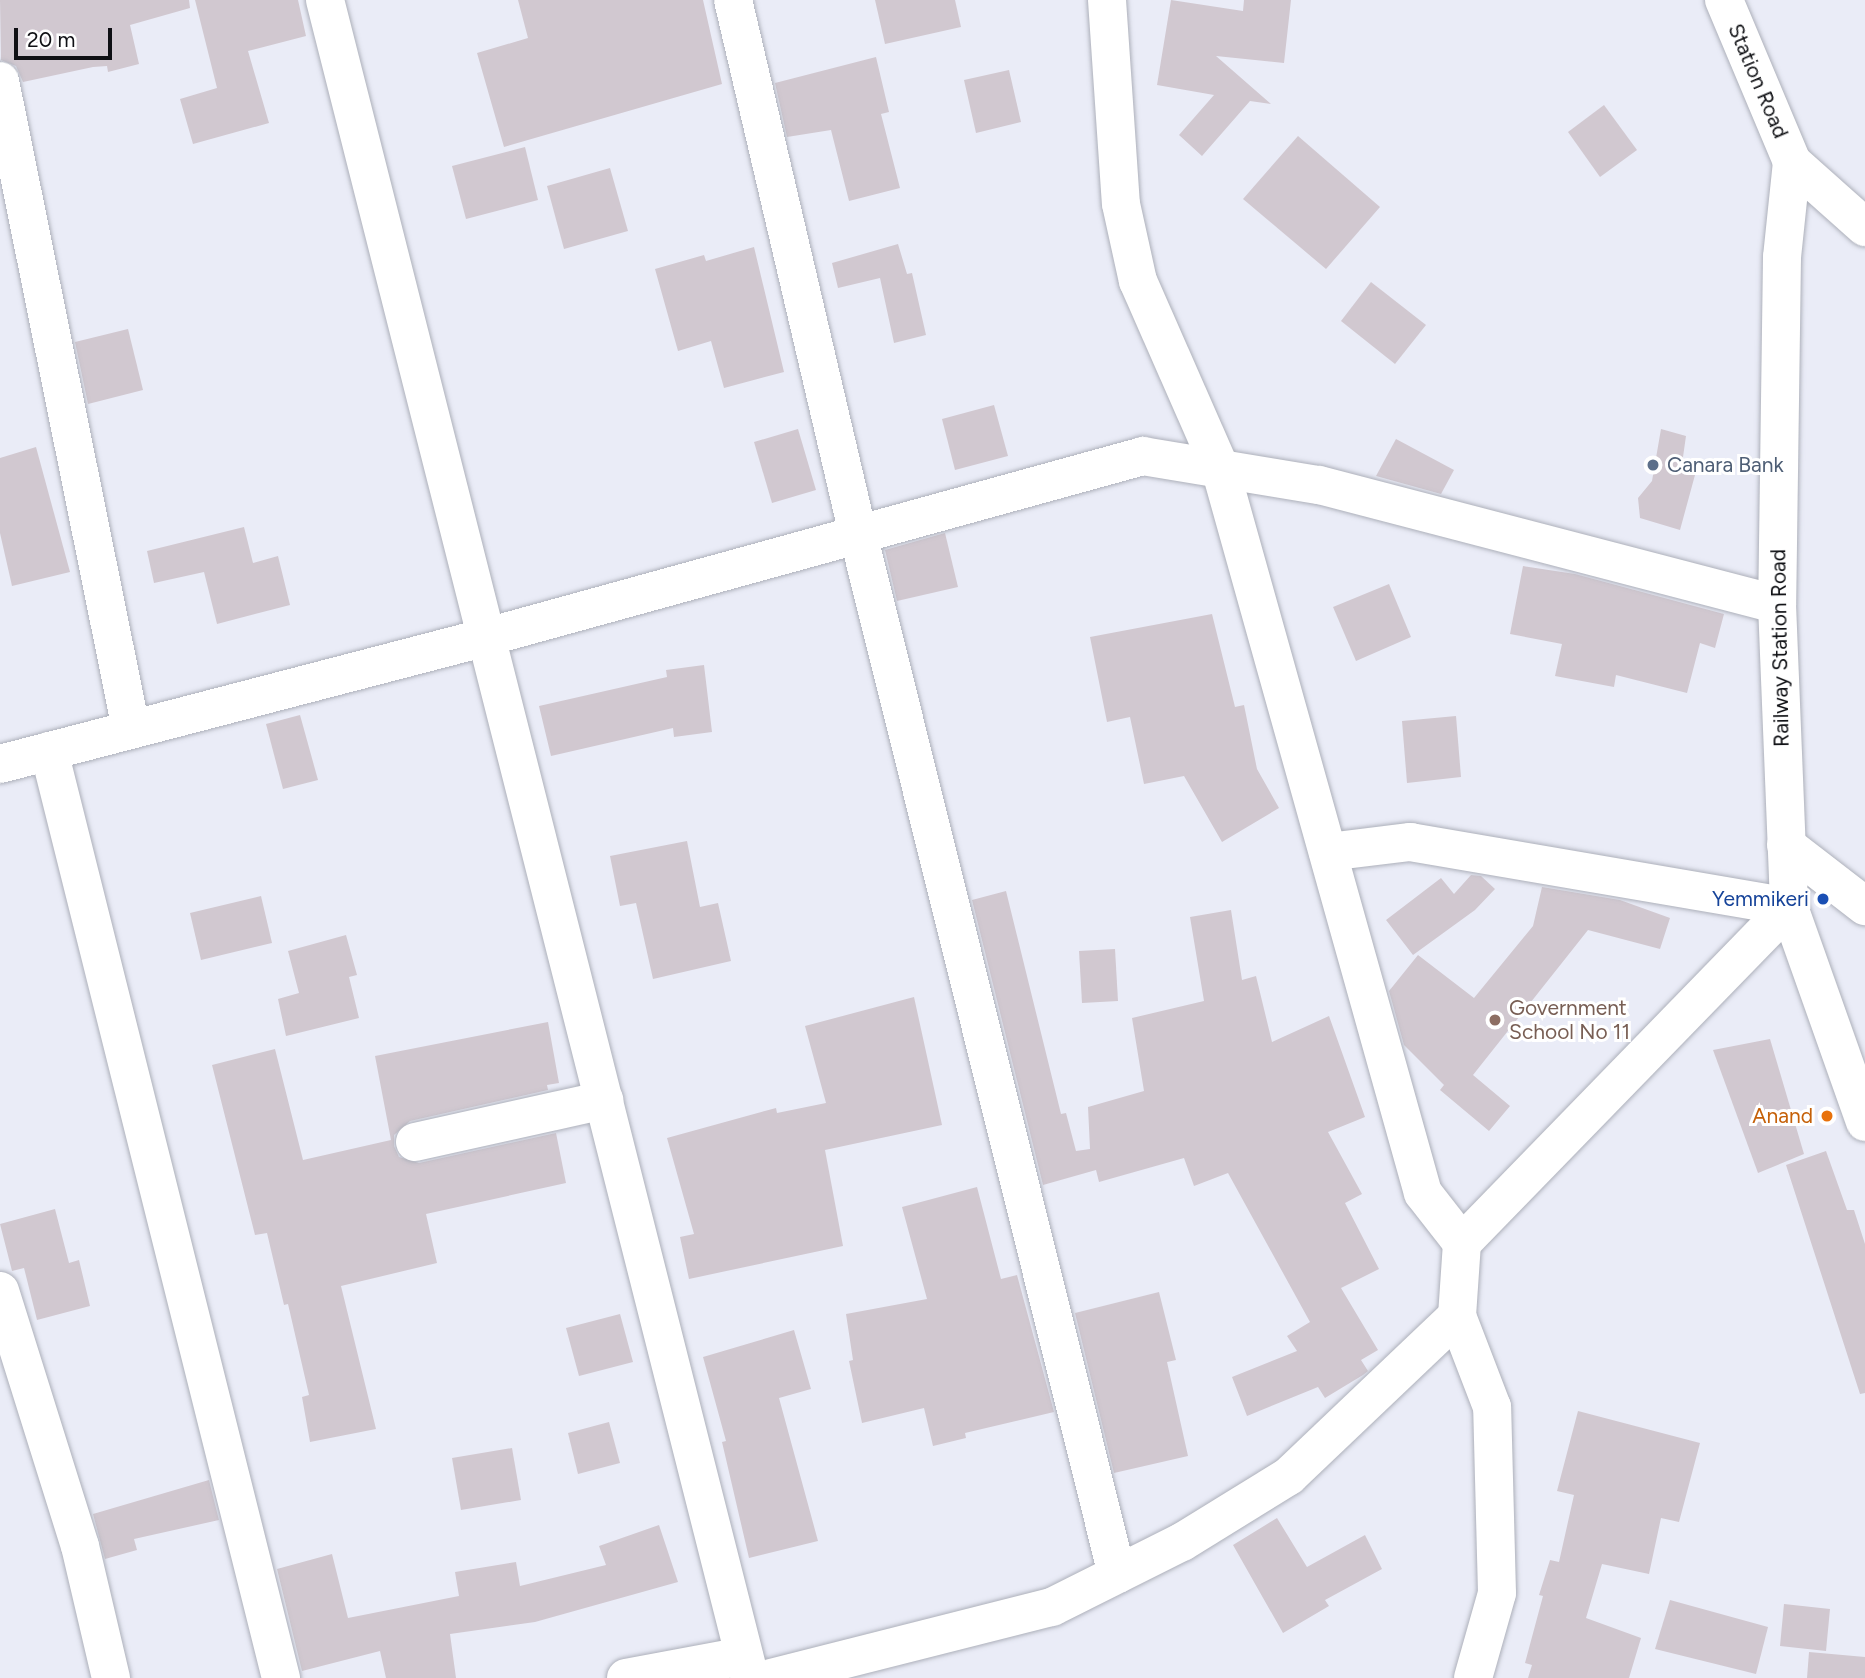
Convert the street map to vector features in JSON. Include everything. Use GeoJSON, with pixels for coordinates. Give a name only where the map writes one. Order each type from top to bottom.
{"type":"FeatureCollection","features":[{"type":"Feature","properties":{"kind":"street"},"geometry":{"type":"LineString","coordinates":[[324,0],[604,1100],[755,1671]]}},
{"type":"Feature","properties":{"kind":"street"},"geometry":{"type":"LineString","coordinates":[[733,0],[858,534],[1117,1574]]}},
{"type":"Feature","properties":{"kind":"street"},"geometry":{"type":"LineString","coordinates":[[1107,0],[1121,204],[1138,281],[1220,468],[1423,1193],[1462,1243]]}},
{"type":"Feature","properties":{"kind":"street","name":"Station Road"},"geometry":{"type":"LineString","coordinates":[[1724,0],[1792,162]]}},
{"type":"Feature","properties":{"kind":"street"},"geometry":{"type":"LineString","coordinates":[[0,81],[131,729]]}},
{"type":"Feature","properties":{"kind":"street"},"geometry":{"type":"LineString","coordinates":[[1792,162],[1865,226]]}},
{"type":"Feature","properties":{"kind":"street","name":"Railway Station Road"},"geometry":{"type":"LineString","coordinates":[[1792,162],[1782,257],[1777,604],[1789,907],[1865,1122]]}},
{"type":"Feature","properties":{"kind":"street"},"geometry":{"type":"LineString","coordinates":[[0,764],[487,636],[1143,456],[1319,485],[1777,604]]}},
{"type":"Feature","properties":{"kind":"street"},"geometry":{"type":"LineString","coordinates":[[49,751],[281,1678]]}},
{"type":"Feature","properties":{"kind":"street"},"geometry":{"type":"LineString","coordinates":[[1328,852],[1410,842],[1789,907]]}},
{"type":"Feature","properties":{"kind":"street"},"geometry":{"type":"LineString","coordinates":[[1786,845],[1865,906]]}},
{"type":"Feature","properties":{"kind":"street"},"geometry":{"type":"LineString","coordinates":[[1473,1678],[1497,1593],[1492,1407],[1457,1316],[1462,1243],[1789,907]]}},
{"type":"Feature","properties":{"kind":"street"},"geometry":{"type":"LineString","coordinates":[[415,1142],[604,1100]]}},
{"type":"Feature","properties":{"kind":"street"},"geometry":{"type":"LineString","coordinates":[[0,1291],[80,1546],[111,1678]]}},
{"type":"Feature","properties":{"kind":"street"},"geometry":{"type":"LineString","coordinates":[[626,1678],[755,1671],[1052,1607],[1182,1542],[1289,1476],[1457,1316]]}},
{"type":"Feature","properties":{"kind":"building"},"geometry":{"type":"Polygon","coordinates":[[[0,0],[189,0],[190,8],[130,25],[139,64],[108,72],[107,66],[93,67],[23,82],[16,66],[1,60],[0,0]]]}},
{"type":"Feature","properties":{"kind":"building"},"geometry":{"type":"Polygon","coordinates":[[[195,0],[298,0],[306,36],[248,51],[269,123],[193,144],[180,99],[217,88],[195,0]]]}},
{"type":"Feature","properties":{"kind":"building"},"geometry":{"type":"Polygon","coordinates":[[[518,0],[703,0],[722,84],[504,147],[477,53],[528,38],[518,0]]]}},
{"type":"Feature","properties":{"kind":"building"},"geometry":{"type":"Polygon","coordinates":[[[875,0],[955,0],[961,27],[885,44],[875,0]]]}},
{"type":"Feature","properties":{"kind":"building"},"geometry":{"type":"Polygon","coordinates":[[[1171,0],[1243,11],[1244,0],[1291,0],[1284,63],[1216,56],[1271,104],[1250,101],[1202,156],[1179,135],[1214,95],[1157,85],[1171,0]]]}},
{"type":"Feature","properties":{"kind":"building"},"geometry":{"type":"Polygon","coordinates":[[[876,57],[889,112],[881,114],[900,188],[849,201],[831,130],[787,137],[775,83],[876,57]]]}},
{"type":"Feature","properties":{"kind":"building"},"geometry":{"type":"Polygon","coordinates":[[[1009,70],[1021,122],[976,133],[964,80],[1009,70]]]}},
{"type":"Feature","properties":{"kind":"building"},"geometry":{"type":"Polygon","coordinates":[[[1604,105],[1637,150],[1600,177],[1568,132],[1604,105]]]}},
{"type":"Feature","properties":{"kind":"building"},"geometry":{"type":"Polygon","coordinates":[[[1298,136],[1380,207],[1326,269],[1243,199],[1298,136]]]}},
{"type":"Feature","properties":{"kind":"building"},"geometry":{"type":"Polygon","coordinates":[[[525,147],[538,200],[466,219],[452,166],[525,147]]]}},
{"type":"Feature","properties":{"kind":"building"},"geometry":{"type":"Polygon","coordinates":[[[610,168],[628,231],[564,249],[547,186],[610,168]]]}},
{"type":"Feature","properties":{"kind":"building"},"geometry":{"type":"Polygon","coordinates":[[[898,244],[907,274],[912,273],[926,335],[894,343],[880,278],[838,288],[832,263],[898,244]]]}},
{"type":"Feature","properties":{"kind":"building"},"geometry":{"type":"Polygon","coordinates":[[[754,247],[784,372],[724,388],[711,341],[678,351],[655,269],[704,255],[706,261],[754,247]]]}},
{"type":"Feature","properties":{"kind":"building"},"geometry":{"type":"Polygon","coordinates":[[[1371,282],[1426,325],[1395,364],[1341,321],[1371,282]]]}},
{"type":"Feature","properties":{"kind":"building"},"geometry":{"type":"Polygon","coordinates":[[[128,329],[143,390],[88,404],[75,342],[128,329]]]}},
{"type":"Feature","properties":{"kind":"building"},"geometry":{"type":"Polygon","coordinates":[[[994,405],[1008,456],[955,470],[942,419],[994,405]]]}},
{"type":"Feature","properties":{"kind":"building"},"geometry":{"type":"Polygon","coordinates":[[[798,429],[816,490],[772,503],[754,442],[798,429]]]}},
{"type":"Feature","properties":{"kind":"building"},"geometry":{"type":"Polygon","coordinates":[[[1661,429],[1686,436],[1681,471],[1695,475],[1680,530],[1640,518],[1638,498],[1652,481],[1661,429]]]}},
{"type":"Feature","properties":{"kind":"building"},"geometry":{"type":"Polygon","coordinates":[[[1396,439],[1454,470],[1441,494],[1376,476],[1396,439]]]}},
{"type":"Feature","properties":{"kind":"building"},"geometry":{"type":"Polygon","coordinates":[[[36,447],[70,572],[12,586],[0,533],[0,458],[36,447]]]}},
{"type":"Feature","properties":{"kind":"building"},"geometry":{"type":"Polygon","coordinates":[[[244,527],[253,563],[278,556],[290,605],[217,624],[204,572],[154,583],[147,551],[244,527]]]}},
{"type":"Feature","properties":{"kind":"building"},"geometry":{"type":"Polygon","coordinates":[[[945,533],[958,587],[897,601],[885,550],[945,533]]]}},
{"type":"Feature","properties":{"kind":"building"},"geometry":{"type":"Polygon","coordinates":[[[1523,566],[1575,574],[1724,614],[1715,648],[1700,643],[1687,693],[1616,675],[1614,687],[1555,676],[1562,644],[1510,634],[1523,566]]]}},
{"type":"Feature","properties":{"kind":"building"},"geometry":{"type":"Polygon","coordinates":[[[1389,584],[1411,637],[1356,661],[1333,607],[1389,584]]]}},
{"type":"Feature","properties":{"kind":"building"},"geometry":{"type":"Polygon","coordinates":[[[1212,614],[1235,707],[1244,705],[1257,769],[1279,808],[1222,842],[1184,776],[1144,784],[1130,717],[1107,722],[1090,637],[1212,614]]]}},
{"type":"Feature","properties":{"kind":"building"},"geometry":{"type":"Polygon","coordinates":[[[704,665],[712,732],[674,737],[673,728],[551,756],[539,706],[667,677],[666,670],[704,665]]]}},
{"type":"Feature","properties":{"kind":"building"},"geometry":{"type":"Polygon","coordinates":[[[300,715],[318,780],[283,789],[266,724],[300,715]]]}},
{"type":"Feature","properties":{"kind":"building"},"geometry":{"type":"Polygon","coordinates":[[[1456,716],[1461,777],[1407,783],[1402,721],[1456,716]]]}},
{"type":"Feature","properties":{"kind":"building"},"geometry":{"type":"Polygon","coordinates":[[[687,841],[700,907],[718,903],[731,961],[653,979],[636,903],[620,906],[610,856],[687,841]]]}},
{"type":"Feature","properties":{"kind":"building"},"geometry":{"type":"Polygon","coordinates":[[[1471,875],[1481,876],[1495,889],[1475,910],[1413,955],[1386,920],[1441,878],[1454,894],[1471,875]]]}},
{"type":"Feature","properties":{"kind":"building"},"geometry":{"type":"Polygon","coordinates":[[[1542,887],[1620,900],[1670,918],[1660,949],[1588,930],[1473,1075],[1510,1106],[1489,1131],[1440,1090],[1444,1085],[1404,1045],[1389,991],[1418,955],[1474,998],[1533,926],[1542,887]]]}},
{"type":"Feature","properties":{"kind":"building"},"geometry":{"type":"Polygon","coordinates":[[[1006,891],[1061,1114],[1066,1113],[1076,1151],[1090,1149],[1088,1107],[1144,1091],[1132,1018],[1204,1001],[1190,917],[1231,910],[1242,980],[1256,976],[1272,1042],[1329,1016],[1365,1117],[1328,1132],[1362,1194],[1345,1203],[1379,1269],[1341,1288],[1378,1350],[1361,1360],[1368,1371],[1363,1375],[1325,1398],[1318,1387],[1247,1416],[1232,1377],[1297,1351],[1287,1336],[1310,1322],[1228,1173],[1194,1186],[1184,1158],[1099,1182],[1096,1170],[1043,1185],[972,900],[1006,891]]]}},
{"type":"Feature","properties":{"kind":"building"},"geometry":{"type":"Polygon","coordinates":[[[261,896],[272,943],[201,960],[190,913],[261,896]]]}},
{"type":"Feature","properties":{"kind":"building"},"geometry":{"type":"Polygon","coordinates":[[[346,935],[357,975],[349,977],[359,1018],[286,1036],[278,999],[299,993],[288,951],[346,935]]]}},
{"type":"Feature","properties":{"kind":"building"},"geometry":{"type":"Polygon","coordinates":[[[1115,949],[1118,1001],[1082,1003],[1079,951],[1115,949]]]}},
{"type":"Feature","properties":{"kind":"building"},"geometry":{"type":"Polygon","coordinates":[[[914,997],[942,1125],[825,1150],[843,1246],[689,1279],[680,1237],[694,1234],[667,1138],[776,1108],[777,1113],[826,1103],[805,1026],[914,997]]]}},
{"type":"Feature","properties":{"kind":"building"},"geometry":{"type":"Polygon","coordinates":[[[548,1022],[559,1083],[547,1085],[548,1090],[410,1121],[394,1135],[394,1146],[399,1157],[419,1163],[556,1133],[566,1183],[426,1214],[437,1263],[341,1286],[376,1429],[310,1442],[302,1397],[309,1395],[288,1304],[284,1305],[267,1233],[255,1235],[212,1065],[275,1049],[303,1160],[391,1140],[375,1056],[548,1022]]]}},
{"type":"Feature","properties":{"kind":"building"},"geometry":{"type":"Polygon","coordinates":[[[1770,1039],[1804,1154],[1758,1173],[1713,1050],[1770,1039]]]}},
{"type":"Feature","properties":{"kind":"building"},"geometry":{"type":"Polygon","coordinates":[[[1826,1151],[1847,1210],[1854,1210],[1865,1244],[1865,1393],[1860,1394],[1786,1165],[1826,1151]]]}},
{"type":"Feature","properties":{"kind":"building"},"geometry":{"type":"Polygon","coordinates":[[[977,1187],[1001,1279],[1017,1275],[1054,1412],[965,1433],[966,1438],[933,1446],[924,1408],[862,1423],[849,1361],[853,1360],[846,1314],[927,1299],[902,1207],[977,1187]]]}},
{"type":"Feature","properties":{"kind":"building"},"geometry":{"type":"Polygon","coordinates":[[[55,1209],[69,1263],[79,1260],[90,1306],[37,1320],[24,1268],[12,1271],[0,1224],[55,1209]]]}},
{"type":"Feature","properties":{"kind":"building"},"geometry":{"type":"Polygon","coordinates":[[[1159,1292],[1176,1360],[1167,1362],[1188,1456],[1114,1473],[1075,1313],[1159,1292]]]}},
{"type":"Feature","properties":{"kind":"building"},"geometry":{"type":"Polygon","coordinates":[[[620,1314],[633,1362],[579,1376],[566,1328],[620,1314]]]}},
{"type":"Feature","properties":{"kind":"building"},"geometry":{"type":"Polygon","coordinates":[[[794,1330],[811,1389],[779,1398],[818,1541],[749,1558],[722,1442],[726,1441],[703,1357],[794,1330]]]}},
{"type":"Feature","properties":{"kind":"building"},"geometry":{"type":"Polygon","coordinates":[[[1578,1411],[1700,1443],[1679,1522],[1661,1518],[1649,1574],[1602,1564],[1586,1618],[1641,1638],[1629,1678],[1528,1678],[1532,1665],[1525,1663],[1543,1596],[1539,1595],[1550,1560],[1559,1562],[1574,1495],[1557,1491],[1578,1411]]]}},
{"type":"Feature","properties":{"kind":"building"},"geometry":{"type":"Polygon","coordinates":[[[609,1422],[620,1463],[578,1474],[568,1433],[609,1422]]]}},
{"type":"Feature","properties":{"kind":"building"},"geometry":{"type":"Polygon","coordinates":[[[512,1448],[521,1500],[461,1510],[452,1458],[512,1448]]]}},
{"type":"Feature","properties":{"kind":"building"},"geometry":{"type":"Polygon","coordinates":[[[209,1480],[219,1520],[134,1539],[137,1550],[105,1559],[93,1514],[209,1480]]]}},
{"type":"Feature","properties":{"kind":"building"},"geometry":{"type":"Polygon","coordinates":[[[1277,1518],[1307,1567],[1365,1535],[1382,1569],[1325,1600],[1329,1606],[1283,1633],[1233,1545],[1277,1518]]]}},
{"type":"Feature","properties":{"kind":"building"},"geometry":{"type":"Polygon","coordinates":[[[659,1525],[678,1582],[535,1622],[450,1634],[456,1678],[386,1678],[380,1651],[302,1671],[277,1569],[332,1554],[348,1618],[459,1596],[455,1572],[516,1562],[520,1586],[606,1565],[599,1546],[659,1525]]]}},
{"type":"Feature","properties":{"kind":"building"},"geometry":{"type":"Polygon","coordinates":[[[1670,1600],[1768,1627],[1756,1674],[1655,1649],[1670,1600]]]}},
{"type":"Feature","properties":{"kind":"building"},"geometry":{"type":"Polygon","coordinates":[[[1784,1604],[1830,1609],[1826,1651],[1780,1646],[1784,1604]]]}},
{"type":"Feature","properties":{"kind":"building"},"geometry":{"type":"Polygon","coordinates":[[[1809,1652],[1865,1657],[1865,1678],[1807,1678],[1809,1652]]]}},
{"type":"Feature","properties":{"kind":"place","name":"Canara Bank"},"geometry":{"type":"Point","coordinates":[1653,465]}},
{"type":"Feature","properties":{"kind":"place","name":"Yemmikeri"},"geometry":{"type":"Point","coordinates":[1823,899]}},
{"type":"Feature","properties":{"kind":"place","name":"Government School No 11"},"geometry":{"type":"Point","coordinates":[1495,1020]}},
{"type":"Feature","properties":{"kind":"place","name":"Anand"},"geometry":{"type":"Point","coordinates":[1827,1116]}}]}
